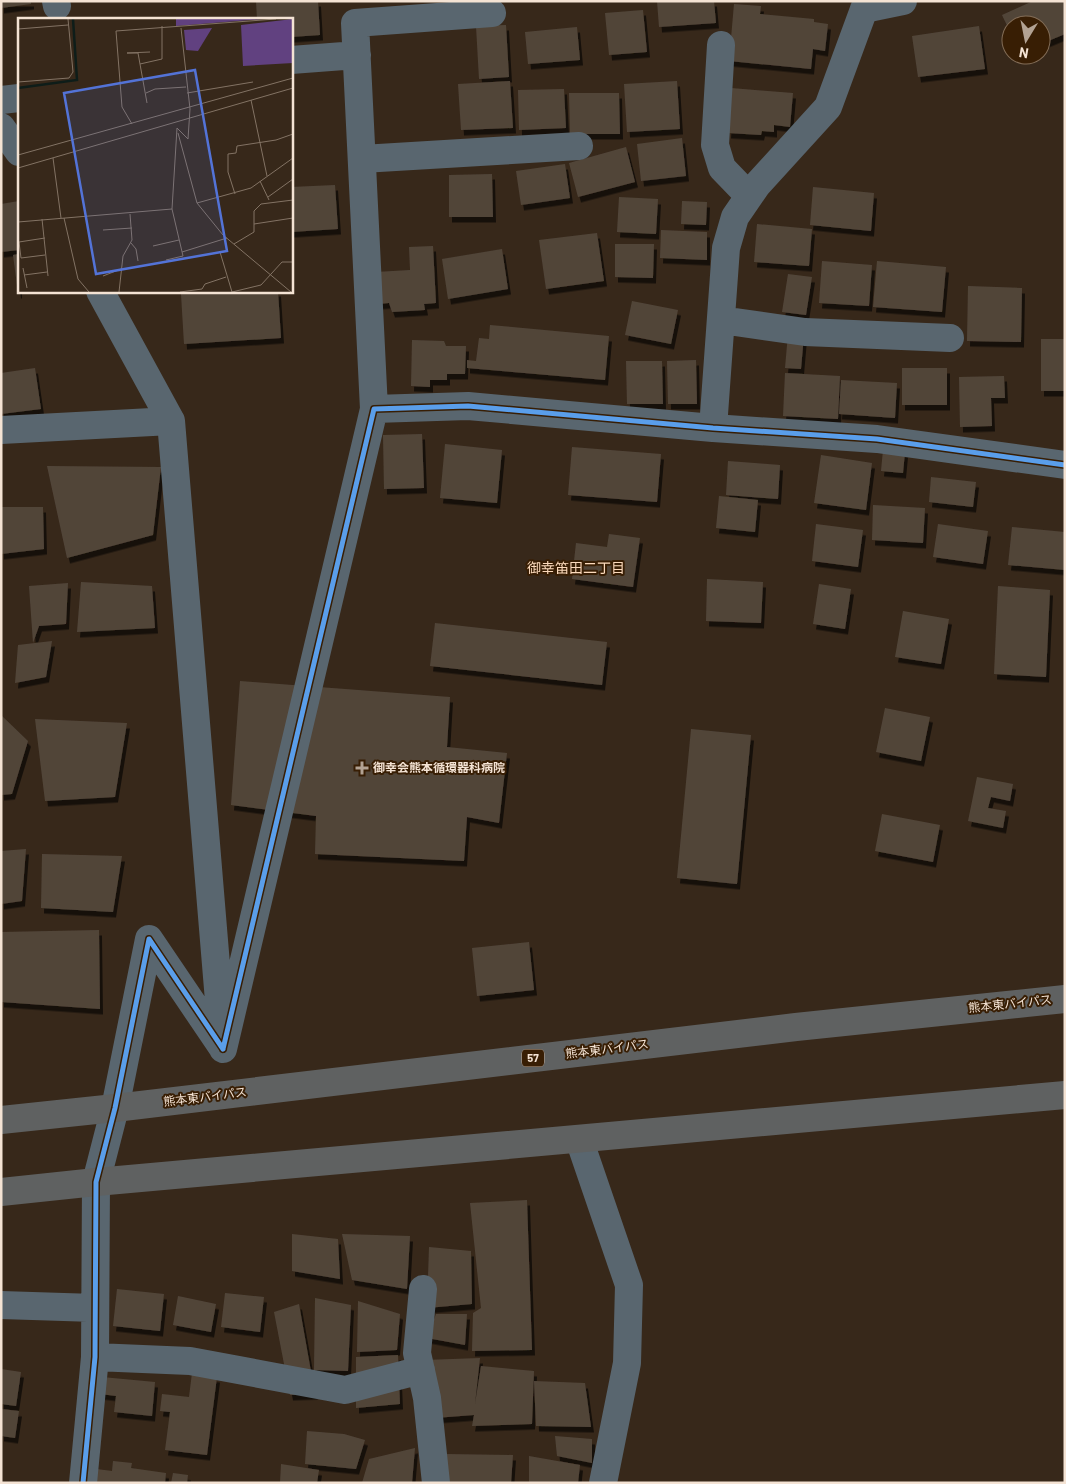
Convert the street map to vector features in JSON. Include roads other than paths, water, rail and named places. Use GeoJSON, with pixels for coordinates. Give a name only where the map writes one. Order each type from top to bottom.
{"type":"FeatureCollection","features":[{"type":"Feature","properties":{"kind":"highway","name":"熊本東バイパス"},"geometry":{"type":"LineString","coordinates":[[1,1120],[786,1028],[1065,999]]}},
{"type":"Feature","properties":{"kind":"highway"},"geometry":{"type":"LineString","coordinates":[[1,1192],[1065,1095]]}},
{"type":"Feature","properties":{"kind":"street"},"geometry":{"type":"LineString","coordinates":[[713,428],[726,248],[735,217],[757,185],[828,107],[866,5],[903,1]]}},
{"type":"Feature","properties":{"kind":"street"},"geometry":{"type":"LineString","coordinates":[[223,1049],[374,410],[355,23],[492,13]]}},
{"type":"Feature","properties":{"kind":"street"},"geometry":{"type":"LineString","coordinates":[[721,45],[715,145],[722,168],[749,196]]}},
{"type":"Feature","properties":{"kind":"street"},"geometry":{"type":"LineString","coordinates":[[292,60],[357,55]]}},
{"type":"Feature","properties":{"kind":"street"},"geometry":{"type":"LineString","coordinates":[[1,100],[18,98]]}},
{"type":"Feature","properties":{"kind":"street"},"geometry":{"type":"LineString","coordinates":[[1,127],[18,151]]}},
{"type":"Feature","properties":{"kind":"street"},"geometry":{"type":"LineString","coordinates":[[362,159],[578,146]]}},
{"type":"Feature","properties":{"kind":"street"},"geometry":{"type":"LineString","coordinates":[[101,292],[171,422],[223,1049]]}},
{"type":"Feature","properties":{"kind":"street"},"geometry":{"type":"LineString","coordinates":[[721,320],[805,332],[950,338]]}},
{"type":"Feature","properties":{"kind":"street"},"geometry":{"type":"LineString","coordinates":[[374,410],[468,406],[713,428],[877,439],[1065,465]]}},
{"type":"Feature","properties":{"kind":"street"},"geometry":{"type":"LineString","coordinates":[[1,430],[171,422]]}},
{"type":"Feature","properties":{"kind":"street"},"geometry":{"type":"LineString","coordinates":[[83,1483],[95,1357],[96,1182],[115,1108],[149,939],[223,1049]]}},
{"type":"Feature","properties":{"kind":"street"},"geometry":{"type":"LineString","coordinates":[[579,1139],[629,1285],[627,1363],[603,1483]]}},
{"type":"Feature","properties":{"kind":"street"},"geometry":{"type":"LineString","coordinates":[[423,1289],[417,1353],[427,1398],[436,1483]]}},
{"type":"Feature","properties":{"kind":"street"},"geometry":{"type":"LineString","coordinates":[[1,1305],[95,1308]]}},
{"type":"Feature","properties":{"kind":"street"},"geometry":{"type":"LineString","coordinates":[[95,1357],[190,1361],[345,1390],[421,1370]]}},
{"type":"Feature","properties":{"kind":"place","name":"御幸会熊本循環器科病院"},"geometry":{"type":"Point","coordinates":[362,768]}},
{"type":"Feature","properties":{"kind":"district","name":"御幸笛田二丁目"},"geometry":{"type":"Point","coordinates":[576,568]}}]}
